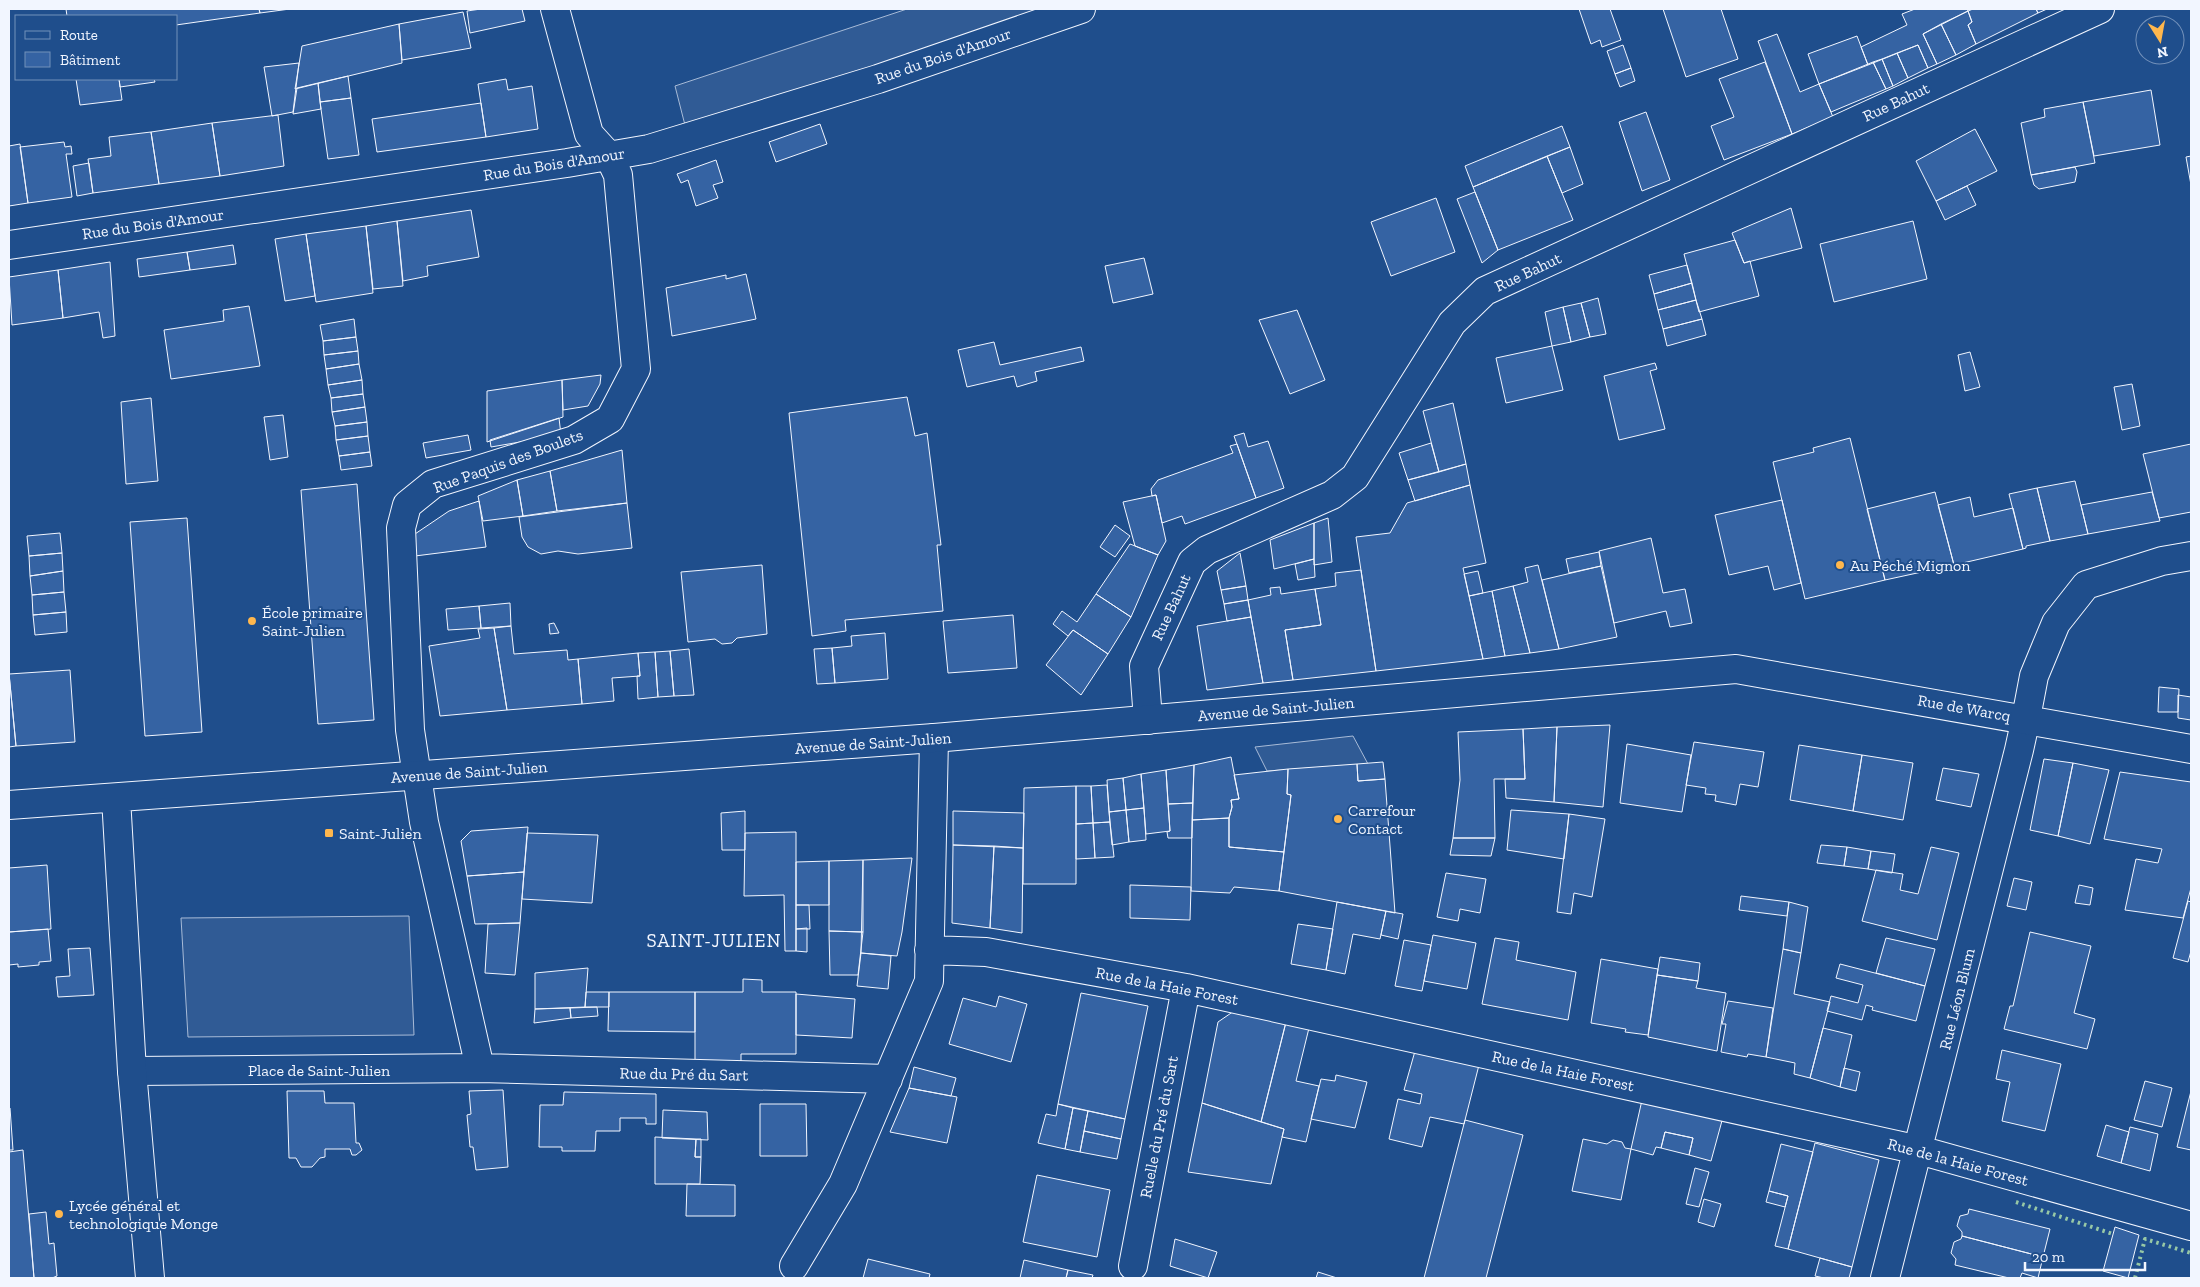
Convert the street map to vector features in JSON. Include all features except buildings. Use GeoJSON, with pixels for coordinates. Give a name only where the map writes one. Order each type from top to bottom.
{"type":"FeatureCollection","features":[{"type":"Feature","properties":{"kind":"street","name":"Rue Paquis des Boulets"},"geometry":{"type":"LineString","coordinates":[[418,776],[410,730],[401,528],[408,505],[433,484],[574,440],[610,418],[636,369],[621,189],[618,175],[609,156],[589,134],[555,9]]}},
{"type":"Feature","properties":{"kind":"street","name":"Rue du Bois d'Amour"},"geometry":{"type":"LineString","coordinates":[[9,246],[649,149],[878,79],[1081,9]]}},
{"type":"Feature","properties":{"kind":"street","name":"Rue Bahut"},"geometry":{"type":"LineString","coordinates":[[1148,720],[1144,666],[1192,562],[1207,550],[1332,495],[1355,476],[1452,322],[1485,292],[2100,9]]}},
{"type":"Feature","properties":{"kind":"street","name":"Rue Léon Blum"},"geometry":{"type":"LineString","coordinates":[[1885,1278],[2019,750],[2034,676],[2056,623],[2086,585],[2162,561],[2191,556]]}},
{"type":"Feature","properties":{"kind":"street","name":"Avenue de Saint-Julien"},"geometry":{"type":"LineString","coordinates":[[9,805],[934,738],[1736,669]]}},
{"type":"Feature","properties":{"kind":"street","name":"Rue de Warcq"},"geometry":{"type":"LineString","coordinates":[[1736,669],[2191,748]]}},
{"type":"Feature","properties":{"kind":"street"},"geometry":{"type":"LineString","coordinates":[[794,1266],[843,1184],[929,981],[934,738]]}},
{"type":"Feature","properties":{"kind":"street"},"geometry":{"type":"LineString","coordinates":[[418,776],[424,822],[480,1068]]}},
{"type":"Feature","properties":{"kind":"street"},"geometry":{"type":"LineString","coordinates":[[116,798],[132,1071],[150,1278]]}},
{"type":"Feature","properties":{"kind":"street","name":"Rue de la Haie Forest"},"geometry":{"type":"LineString","coordinates":[[929,950],[986,952],[1186,988],[1919,1150],[2191,1226]]}},
{"type":"Feature","properties":{"kind":"street","name":"Ruelle du Pré du Sart"},"geometry":{"type":"LineString","coordinates":[[1133,1266],[1186,988]]}},
{"type":"Feature","properties":{"kind":"street","name":"Place de Saint-Julien"},"geometry":{"type":"LineString","coordinates":[[132,1071],[480,1068]]}},
{"type":"Feature","properties":{"kind":"street","name":"Rue du Pré du Sart"},"geometry":{"type":"LineString","coordinates":[[480,1068],[888,1079]]}},
{"type":"Feature","properties":{"kind":"shaded area"},"geometry":{"type":"Polygon","coordinates":[[[907,9],[1081,9],[688,137],[675,86],[907,9]]]}},
{"type":"Feature","properties":{"kind":"shaded area"},"geometry":{"type":"Polygon","coordinates":[[[1353,736],[1368,764],[1267,771],[1255,747],[1353,736]]]}},
{"type":"Feature","properties":{"kind":"shaded area"},"geometry":{"type":"Polygon","coordinates":[[[409,916],[414,1035],[188,1037],[181,918],[409,916]]]}},
{"type":"Feature","properties":{"kind":"hedge"},"geometry":{"type":"LineString","coordinates":[[2016,1202],[2113,1234]]}},
{"type":"Feature","properties":{"kind":"hedge"},"geometry":{"type":"LineString","coordinates":[[2135,1278],[2145,1239],[2191,1253]]}},
{"type":"Feature","properties":{"kind":"place","name":"Au Péché Mignon"},"geometry":{"type":"Point","coordinates":[1840,565]}},
{"type":"Feature","properties":{"kind":"place","name":"École primaire Saint-Julien"},"geometry":{"type":"Point","coordinates":[252,621]}},
{"type":"Feature","properties":{"kind":"place","name":"Carrefour Contact"},"geometry":{"type":"Point","coordinates":[1338,819]}},
{"type":"Feature","properties":{"kind":"place","name":"Saint-Julien"},"geometry":{"type":"Point","coordinates":[329,833]}},
{"type":"Feature","properties":{"kind":"place","name":"Lycée général et technologique Monge"},"geometry":{"type":"Point","coordinates":[59,1214]}},
{"type":"Feature","properties":{"kind":"district","name":"SAINT-JULIEN"},"geometry":{"type":"Point","coordinates":[714,940]}}]}
